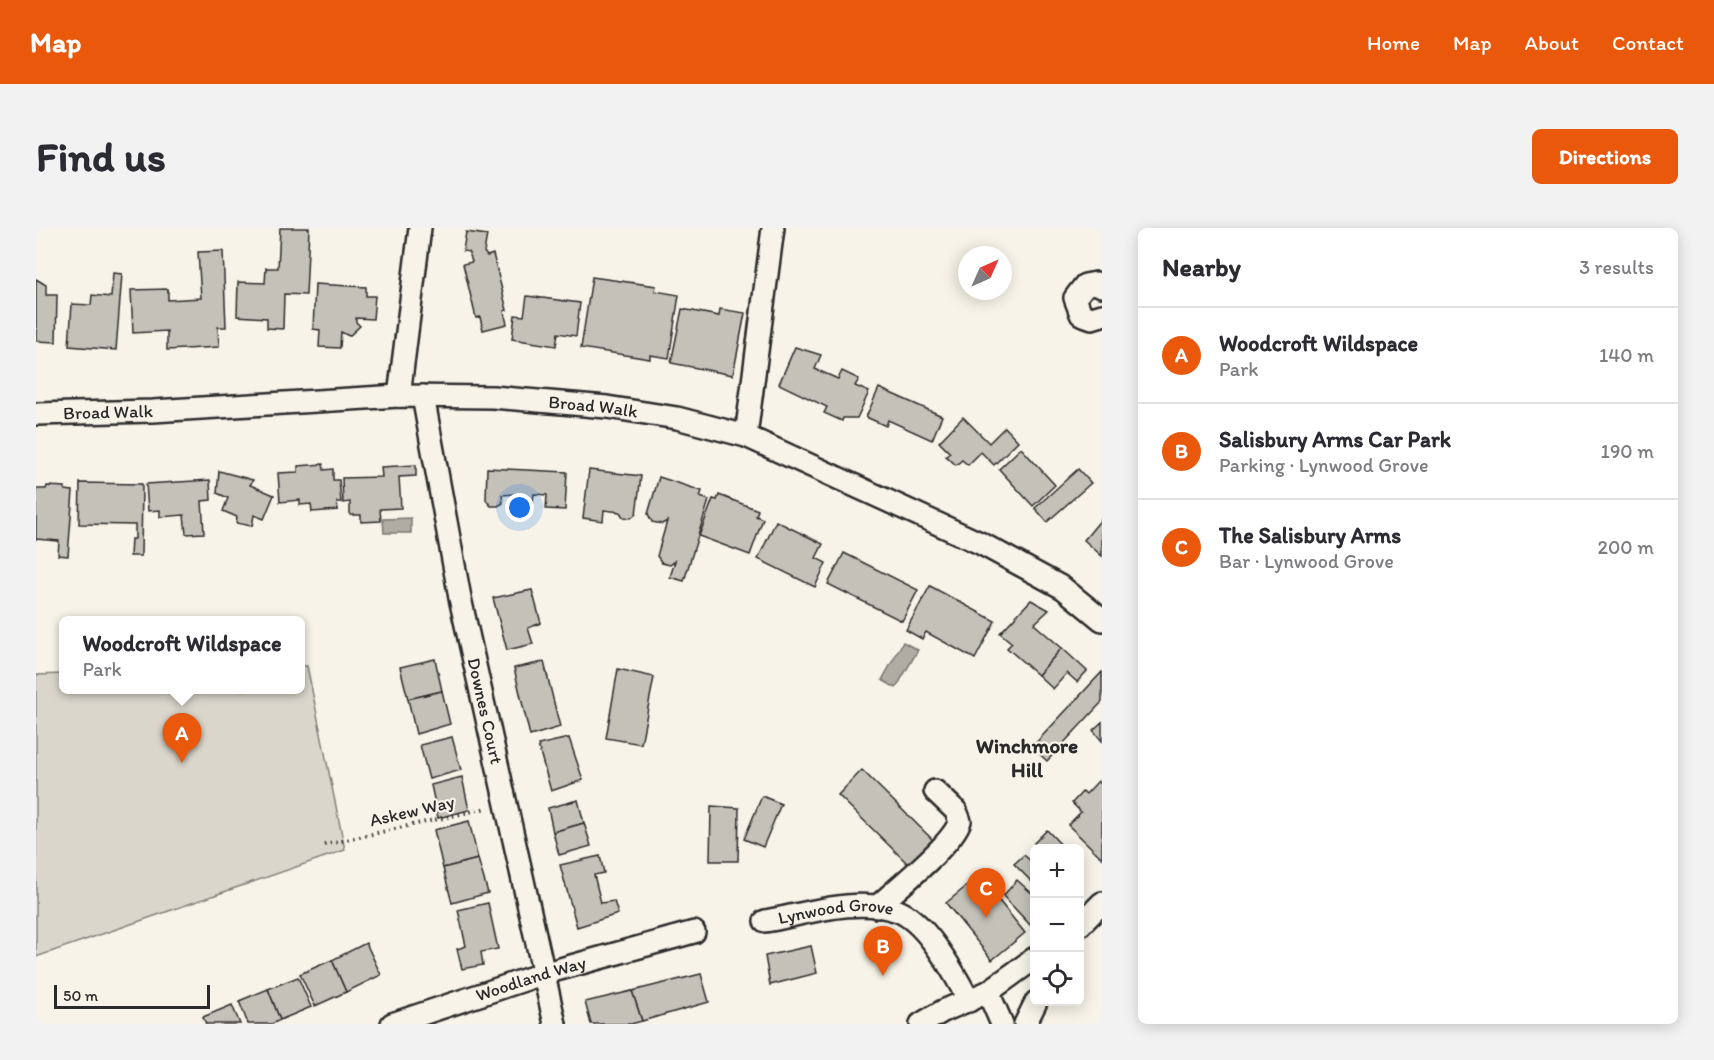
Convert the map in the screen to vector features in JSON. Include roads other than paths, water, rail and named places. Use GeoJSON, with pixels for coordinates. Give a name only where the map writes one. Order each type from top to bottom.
{"type":"FeatureCollection","features":[{"type":"Feature","properties":{"kind":"street"},"geometry":{"type":"LineString","coordinates":[[399,396],[420,228]]}},
{"type":"Feature","properties":{"kind":"street"},"geometry":{"type":"LineString","coordinates":[[746,436],[773,228]]}},
{"type":"Feature","properties":{"kind":"street"},"geometry":{"type":"LineString","coordinates":[[1102,286],[1096,283],[1085,285],[1076,298],[1082,314],[1092,318],[1102,315]]}},
{"type":"Feature","properties":{"kind":"street","name":"Broad Walk"},"geometry":{"type":"LineString","coordinates":[[36,414],[153,411],[423,396],[493,397],[607,407],[677,418],[746,436],[894,502],[1029,567],[1063,588],[1102,620]]}},
{"type":"Feature","properties":{"kind":"street","name":"Downes Court"},"geometry":{"type":"LineString","coordinates":[[423,396],[460,598],[507,803],[542,974],[555,1024]]}},
{"type":"Feature","properties":{"kind":"street"},"geometry":{"type":"LineString","coordinates":[[877,907],[948,840],[958,826],[960,821],[956,811],[935,791]]}},
{"type":"Feature","properties":{"kind":"street"},"geometry":{"type":"LineString","coordinates":[[1084,921],[1102,903]]}},
{"type":"Feature","properties":{"kind":"street","name":"Lynwood Grove"},"geometry":{"type":"LineString","coordinates":[[765,921],[864,904],[899,911],[931,941],[1002,1024]]}},
{"type":"Feature","properties":{"kind":"street","name":"Woodland Way"},"geometry":{"type":"LineString","coordinates":[[392,1024],[542,974],[694,932]]}},
{"type":"Feature","properties":{"kind":"street"},"geometry":{"type":"LineString","coordinates":[[921,1024],[978,996],[1030,961]]}},
{"type":"Feature","properties":{"kind":"street"},"geometry":{"type":"LineString","coordinates":[[1025,1024],[1034,1006]]}},
{"type":"Feature","properties":{"kind":"place","name":"Woodcroft Wildspace"},"geometry":{"type":"Point","coordinates":[182,763]}},
{"type":"Feature","properties":{"kind":"place","name":"The Salisbury Arms"},"geometry":{"type":"Point","coordinates":[986,918]}},
{"type":"Feature","properties":{"kind":"place","name":"Salisbury Arms Car Park"},"geometry":{"type":"Point","coordinates":[883,976]}},
{"type":"Feature","properties":{"kind":"district","name":"Winchmore Hill"},"geometry":{"type":"Point","coordinates":[1027,758]}}]}
